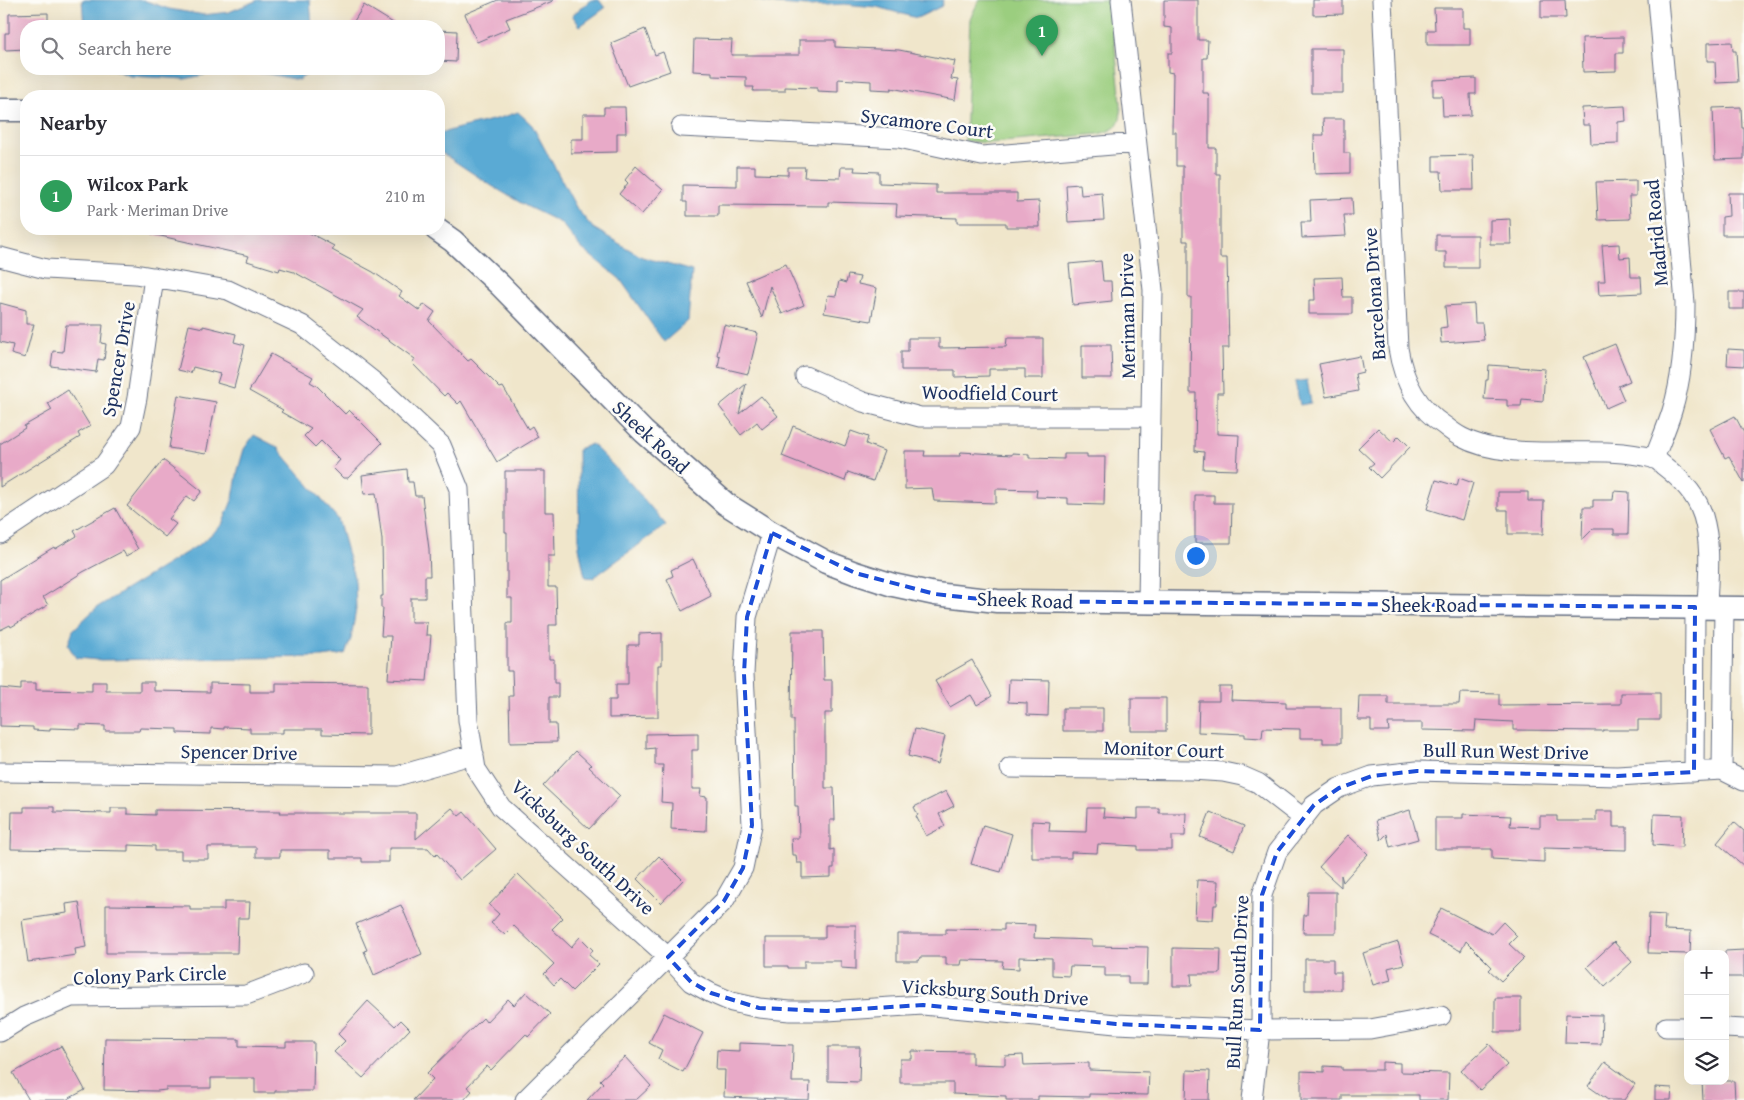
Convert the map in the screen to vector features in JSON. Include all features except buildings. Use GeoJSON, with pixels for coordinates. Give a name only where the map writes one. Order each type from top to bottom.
{"type":"FeatureCollection","features":[{"type":"Feature","properties":{"kind":"street","name":"Meriman Drive"},"geometry":{"type":"LineString","coordinates":[[1121,0],[1152,290],[1148,602]]}},
{"type":"Feature","properties":{"kind":"street","name":"Barcelona Drive"},"geometry":{"type":"LineString","coordinates":[[1382,0],[1398,348],[1401,368],[1409,387],[1424,409],[1437,422],[1461,438],[1485,446],[1518,451],[1592,451],[1654,458],[1679,478],[1695,498],[1703,515],[1709,540],[1717,607]]}},
{"type":"Feature","properties":{"kind":"street","name":"Madrid Road"},"geometry":{"type":"LineString","coordinates":[[1654,458],[1672,410],[1681,371],[1685,337],[1685,303],[1658,0]]}},
{"type":"Feature","properties":{"kind":"street"},"geometry":{"type":"LineString","coordinates":[[0,110],[20,110]]}},
{"type":"Feature","properties":{"kind":"street","name":"Sycamore Court"},"geometry":{"type":"LineString","coordinates":[[681,127],[899,138],[982,156],[1136,143]]}},
{"type":"Feature","properties":{"kind":"street","name":"Sheek Road"},"geometry":{"type":"LineString","coordinates":[[444,235],[500,285],[644,432],[726,504],[772,533],[826,562],[855,574],[935,594],[997,601],[1717,607]]}},
{"type":"Feature","properties":{"kind":"street","name":"Vicksburg South Drive"},"geometry":{"type":"LineString","coordinates":[[0,257],[46,269],[135,274],[228,290],[302,325],[374,382],[441,445],[459,489],[468,720],[476,769],[501,807],[668,957],[691,982],[732,1002],[759,1008],[790,1011],[827,1011],[923,1005],[1116,1024],[1260,1030],[1370,1029],[1441,1016]]}},
{"type":"Feature","properties":{"kind":"street","name":"Spencer Drive"},"geometry":{"type":"LineString","coordinates":[[0,534],[104,465],[131,427],[137,398],[154,278]]}},
{"type":"Feature","properties":{"kind":"street","name":"Woodfield Court"},"geometry":{"type":"LineString","coordinates":[[805,376],[863,402],[920,417],[1151,416]]}},
{"type":"Feature","properties":{"kind":"street"},"geometry":{"type":"LineString","coordinates":[[525,1100],[724,901],[744,868],[752,825],[744,674],[747,617],[772,533]]}},
{"type":"Feature","properties":{"kind":"street"},"geometry":{"type":"LineString","coordinates":[[1717,607],[1722,770],[1744,781]]}},
{"type":"Feature","properties":{"kind":"street"},"geometry":{"type":"LineString","coordinates":[[1694,772],[1717,607]]}},
{"type":"Feature","properties":{"kind":"street","name":"Spencer Drive"},"geometry":{"type":"LineString","coordinates":[[0,772],[397,776],[474,754]]}},
{"type":"Feature","properties":{"kind":"street","name":"Monitor Court"},"geometry":{"type":"LineString","coordinates":[[1010,768],[1223,772],[1242,776],[1258,783],[1303,818]]}},
{"type":"Feature","properties":{"kind":"street","name":"Bull Run West Drive"},"geometry":{"type":"LineString","coordinates":[[1303,818],[1314,805],[1339,788],[1372,776],[1417,771],[1617,776],[1722,770]]}},
{"type":"Feature","properties":{"kind":"street","name":"Bull Run South Drive"},"geometry":{"type":"LineString","coordinates":[[1252,1100],[1260,1030],[1262,895],[1277,852],[1303,818]]}},
{"type":"Feature","properties":{"kind":"street","name":"Colony Park Circle"},"geometry":{"type":"LineString","coordinates":[[0,1032],[24,1017],[71,997],[246,995],[304,972]]}},
{"type":"Feature","properties":{"kind":"street"},"geometry":{"type":"LineString","coordinates":[[1666,1027],[1684,1027]]}},
{"type":"Feature","properties":{"kind":"street"},"geometry":{"type":"LineString","coordinates":[[1729,1028],[1744,1029]]}},
{"type":"Feature","properties":{"kind":"highlighted area"},"geometry":{"type":"Polygon","coordinates":[[[772,533],[855,573],[935,594],[997,601],[1695,607],[1694,772],[1617,776],[1417,771],[1372,776],[1339,788],[1314,805],[1277,852],[1262,895],[1260,1030],[1116,1024],[923,1005],[827,1011],[759,1008],[711,993],[691,982],[668,957],[724,901],[743,868],[752,825],[744,674],[747,617],[772,533]]]}},
{"type":"Feature","properties":{"kind":"green space"},"geometry":{"type":"Polygon","coordinates":[[[979,0],[1110,0],[1121,103],[1121,116],[1118,124],[1111,130],[1099,134],[991,143],[965,141],[970,19],[979,0]]]}},
{"type":"Feature","properties":{"kind":"water"},"geometry":{"type":"Polygon","coordinates":[[[82,0],[143,0],[169,9],[204,15],[229,12],[258,0],[310,0],[312,20],[84,20],[82,0]]]}},
{"type":"Feature","properties":{"kind":"water"},"geometry":{"type":"Polygon","coordinates":[[[591,0],[599,0],[605,8],[580,26],[572,15],[591,0]]]}},
{"type":"Feature","properties":{"kind":"water"},"geometry":{"type":"Polygon","coordinates":[[[754,0],[943,0],[942,6],[917,18],[877,7],[844,4],[809,6],[754,0]]]}},
{"type":"Feature","properties":{"kind":"water"},"geometry":{"type":"Polygon","coordinates":[[[127,75],[203,75],[185,79],[127,75]]]}},
{"type":"Feature","properties":{"kind":"water"},"geometry":{"type":"Polygon","coordinates":[[[274,75],[306,75],[298,80],[274,75]]]}},
{"type":"Feature","properties":{"kind":"water"},"geometry":{"type":"Polygon","coordinates":[[[518,112],[532,125],[577,209],[593,228],[642,257],[692,271],[688,321],[664,342],[620,279],[581,248],[561,223],[526,206],[445,155],[445,132],[518,112]]]}},
{"type":"Feature","properties":{"kind":"water"},"geometry":{"type":"Polygon","coordinates":[[[1307,380],[1311,403],[1300,405],[1295,382],[1307,380]]]}},
{"type":"Feature","properties":{"kind":"water"},"geometry":{"type":"Polygon","coordinates":[[[254,435],[277,447],[338,519],[355,581],[356,609],[351,639],[345,654],[322,657],[98,660],[76,658],[68,645],[73,630],[96,608],[200,544],[222,525],[233,498],[244,449],[254,435]]]}},
{"type":"Feature","properties":{"kind":"water"},"geometry":{"type":"Polygon","coordinates":[[[592,444],[630,483],[666,525],[593,578],[585,577],[579,547],[578,449],[592,444]]]}},
{"type":"Feature","properties":{"kind":"place","name":"Wilcox Park"},"geometry":{"type":"Point","coordinates":[1042,56]}}]}
